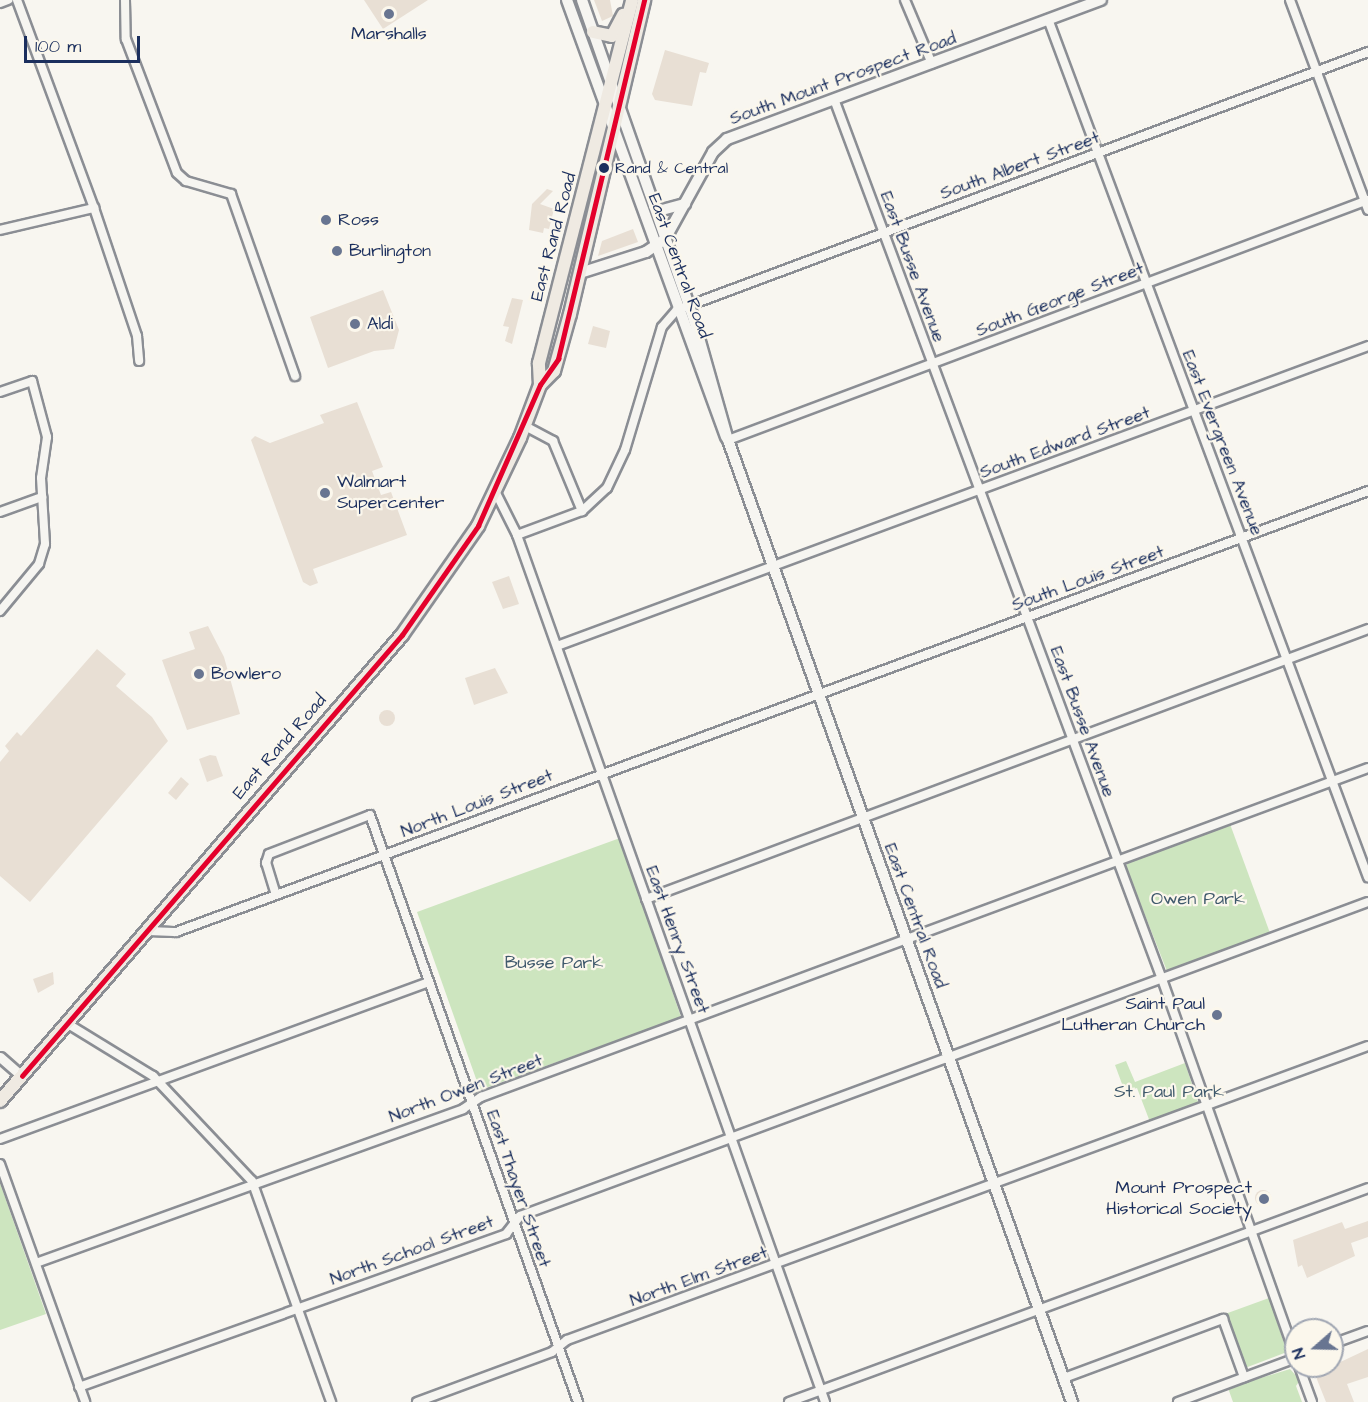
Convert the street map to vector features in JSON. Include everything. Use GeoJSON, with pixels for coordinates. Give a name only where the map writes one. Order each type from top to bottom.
{"type":"FeatureCollection","features":[{"type":"Feature","properties":{"kind":"main road","name":"East Central Road"},"geometry":{"type":"LineString","coordinates":[[567,0],[613,104],[654,206],[665,239],[682,308],[728,440],[1072,1402]]}},
{"type":"Feature","properties":{"kind":"main road","name":"East Central Road"},"geometry":{"type":"LineString","coordinates":[[582,0],[613,104]]}},
{"type":"Feature","properties":{"kind":"main road"},"geometry":{"type":"LineString","coordinates":[[613,104],[631,0]]}},
{"type":"Feature","properties":{"kind":"main road"},"geometry":{"type":"LineString","coordinates":[[593,32],[606,38],[613,35],[631,0]]}},
{"type":"Feature","properties":{"kind":"main road"},"geometry":{"type":"LineString","coordinates":[[613,104],[644,0]]}},
{"type":"Feature","properties":{"kind":"main road","name":"South Mount Prospect Road"},"geometry":{"type":"LineString","coordinates":[[580,273],[654,248],[665,239],[718,145],[834,99],[1101,0]]}},
{"type":"Feature","properties":{"kind":"main road","name":"East Rand Road"},"geometry":{"type":"LineString","coordinates":[[0,1101],[402,635],[478,526],[525,426],[540,385],[555,366],[614,132],[613,104]]}},
{"type":"Feature","properties":{"kind":"main road","name":"East Rand Road"},"geometry":{"type":"LineString","coordinates":[[540,385],[539,363],[613,104]]}},
{"type":"Feature","properties":{"kind":"main road","name":"East Central Road"},"geometry":{"type":"LineString","coordinates":[[614,132],[654,248],[682,308]]}},
{"type":"Feature","properties":{"kind":"main road"},"geometry":{"type":"LineString","coordinates":[[654,206],[662,210],[685,204]]}},
{"type":"Feature","properties":{"kind":"street"},"geometry":{"type":"LineString","coordinates":[[0,3],[8,0]]}},
{"type":"Feature","properties":{"kind":"street"},"geometry":{"type":"LineString","coordinates":[[17,0],[94,208],[137,336],[139,361]]}},
{"type":"Feature","properties":{"kind":"street"},"geometry":{"type":"LineString","coordinates":[[125,0],[126,39],[177,172],[186,181],[231,194],[295,376]]}},
{"type":"Feature","properties":{"kind":"street"},"geometry":{"type":"LineString","coordinates":[[905,0],[932,64]]}},
{"type":"Feature","properties":{"kind":"street"},"geometry":{"type":"LineString","coordinates":[[1290,0],[1367,204]]}},
{"type":"Feature","properties":{"kind":"street","name":"East Evergreen Avenue"},"geometry":{"type":"LineString","coordinates":[[1048,20],[1368,878]]}},
{"type":"Feature","properties":{"kind":"street","name":"South Albert Street"},"geometry":{"type":"LineString","coordinates":[[682,308],[1368,52]]}},
{"type":"Feature","properties":{"kind":"street","name":"East Busse Avenue"},"geometry":{"type":"LineString","coordinates":[[834,99],[1162,979],[1284,1324]]}},
{"type":"Feature","properties":{"kind":"street","name":"South George Street"},"geometry":{"type":"LineString","coordinates":[[728,440],[1367,204]]}},
{"type":"Feature","properties":{"kind":"street"},"geometry":{"type":"LineString","coordinates":[[0,230],[94,208]]}},
{"type":"Feature","properties":{"kind":"street"},"geometry":{"type":"LineString","coordinates":[[518,535],[582,511],[604,492],[616,473],[662,327],[682,308]]}},
{"type":"Feature","properties":{"kind":"street","name":"South Edward Street"},"geometry":{"type":"LineString","coordinates":[[557,646],[1368,346]]}},
{"type":"Feature","properties":{"kind":"street"},"geometry":{"type":"LineString","coordinates":[[0,392],[32,381],[47,437],[42,497],[45,543],[39,564],[0,611]]}},
{"type":"Feature","properties":{"kind":"street"},"geometry":{"type":"LineString","coordinates":[[525,426],[553,441],[582,511]]}},
{"type":"Feature","properties":{"kind":"street","name":"East Henry Street"},"geometry":{"type":"LineString","coordinates":[[495,491],[518,535],[825,1402]]}},
{"type":"Feature","properties":{"kind":"street","name":"South Louis Street"},"geometry":{"type":"LineString","coordinates":[[818,695],[1368,491]]}},
{"type":"Feature","properties":{"kind":"street"},"geometry":{"type":"LineString","coordinates":[[0,512],[42,497]]}},
{"type":"Feature","properties":{"kind":"street"},"geometry":{"type":"LineString","coordinates":[[646,899],[1368,629]]}},
{"type":"Feature","properties":{"kind":"street","name":"North Louis Street"},"geometry":{"type":"LineString","coordinates":[[146,931],[176,932],[818,695]]}},
{"type":"Feature","properties":{"kind":"street","name":"North Owen Street"},"geometry":{"type":"LineString","coordinates":[[36,1263],[472,1104],[1368,768]]}},
{"type":"Feature","properties":{"kind":"street","name":"East Thayer Street"},"geometry":{"type":"LineString","coordinates":[[276,896],[266,863],[269,854],[370,815],[578,1402]]}},
{"type":"Feature","properties":{"kind":"street","name":"North School Street"},"geometry":{"type":"LineString","coordinates":[[80,1387],[516,1227],[520,1216],[949,1060],[1368,902]]}},
{"type":"Feature","properties":{"kind":"street"},"geometry":{"type":"LineString","coordinates":[[0,1139],[428,982]]}},
{"type":"Feature","properties":{"kind":"street"},"geometry":{"type":"LineString","coordinates":[[68,1024],[157,1080],[254,1185],[331,1402]]}},
{"type":"Feature","properties":{"kind":"street","name":"North Elm Street"},"geometry":{"type":"LineString","coordinates":[[417,1402],[558,1349],[567,1340],[995,1185],[1368,1046]]}},
{"type":"Feature","properties":{"kind":"street"},"geometry":{"type":"LineString","coordinates":[[0,1057],[22,1076]]}},
{"type":"Feature","properties":{"kind":"street"},"geometry":{"type":"LineString","coordinates":[[0,1164],[85,1402]]}},
{"type":"Feature","properties":{"kind":"street"},"geometry":{"type":"LineString","coordinates":[[789,1402],[1368,1188]]}},
{"type":"Feature","properties":{"kind":"street"},"geometry":{"type":"LineString","coordinates":[[1064,1378],[1223,1319],[1244,1377]]}},
{"type":"Feature","properties":{"kind":"street"},"geometry":{"type":"LineString","coordinates":[[1344,1340],[1368,1331]]}},
{"type":"Feature","properties":{"kind":"street"},"geometry":{"type":"LineString","coordinates":[[1178,1402],[1284,1362]]}},
{"type":"Feature","properties":{"kind":"street"},"geometry":{"type":"LineString","coordinates":[[1303,1378],[1312,1402]]}},
{"type":"Feature","properties":{"kind":"green space","name":"Owen Park"},"geometry":{"type":"Polygon","coordinates":[[[1230,824],[1270,933],[1167,971],[1126,867],[1128,862],[1230,824]]]}},
{"type":"Feature","properties":{"kind":"green space","name":"Busse Park"},"geometry":{"type":"Polygon","coordinates":[[[620,838],[681,1017],[480,1090],[417,912],[620,838]]]}},
{"type":"Feature","properties":{"kind":"green space","name":"St. Paul Park"},"geometry":{"type":"Polygon","coordinates":[[[1126,1061],[1135,1082],[1185,1063],[1198,1102],[1150,1122],[1137,1088],[1125,1092],[1115,1065],[1126,1061]]]}},
{"type":"Feature","properties":{"kind":"green space"},"geometry":{"type":"Polygon","coordinates":[[[0,1183],[46,1314],[0,1330],[0,1183]]]}},
{"type":"Feature","properties":{"kind":"green space"},"geometry":{"type":"Polygon","coordinates":[[[1269,1298],[1284,1343],[1284,1353],[1245,1368],[1225,1314],[1269,1298]]]}},
{"type":"Feature","properties":{"kind":"green space"},"geometry":{"type":"Polygon","coordinates":[[[1284,1371],[1284,1378],[1300,1380],[1296,1386],[1302,1402],[1233,1402],[1228,1388],[1284,1371]]]}},
{"type":"Feature","properties":{"kind":"building","name":"Marshalls"},"geometry":{"type":"Polygon","coordinates":[[[364,0],[428,0],[383,29],[364,0]]]}},
{"type":"Feature","properties":{"kind":"building"},"geometry":{"type":"Polygon","coordinates":[[[594,0],[610,0],[613,16],[602,21],[594,0]]]}},
{"type":"Feature","properties":{"kind":"building"},"geometry":{"type":"Polygon","coordinates":[[[665,50],[709,63],[706,73],[700,72],[692,106],[655,100],[652,94],[665,50]]]}},
{"type":"Feature","properties":{"kind":"building"},"geometry":{"type":"Polygon","coordinates":[[[547,189],[553,191],[540,204],[554,209],[549,229],[544,228],[543,233],[529,230],[532,204],[547,189]]]}},
{"type":"Feature","properties":{"kind":"building"},"geometry":{"type":"Polygon","coordinates":[[[633,229],[638,242],[598,256],[602,241],[633,229]]]}},
{"type":"Feature","properties":{"kind":"building","name":"Aldi"},"geometry":{"type":"Polygon","coordinates":[[[383,290],[399,330],[394,349],[374,351],[328,368],[310,317],[383,290]]]}},
{"type":"Feature","properties":{"kind":"building"},"geometry":{"type":"Polygon","coordinates":[[[512,298],[523,300],[512,344],[505,341],[509,327],[503,326],[512,298]]]}},
{"type":"Feature","properties":{"kind":"building"},"geometry":{"type":"Polygon","coordinates":[[[593,326],[610,331],[606,348],[588,344],[593,326]]]}},
{"type":"Feature","properties":{"kind":"building","name":"Walmart Supercenter"},"geometry":{"type":"Polygon","coordinates":[[[357,402],[383,467],[372,471],[381,495],[391,492],[407,535],[313,569],[318,583],[310,586],[303,582],[251,440],[255,436],[270,443],[324,423],[320,415],[357,402]]]}},
{"type":"Feature","properties":{"kind":"building"},"geometry":{"type":"Polygon","coordinates":[[[509,576],[519,604],[503,609],[492,582],[509,576]]]}},
{"type":"Feature","properties":{"kind":"building","name":"Bowlero"},"geometry":{"type":"Polygon","coordinates":[[[208,626],[224,657],[240,714],[187,730],[162,660],[195,649],[189,632],[208,626]]]}},
{"type":"Feature","properties":{"kind":"building"},"geometry":{"type":"Polygon","coordinates":[[[97,649],[126,674],[116,686],[152,717],[168,741],[30,902],[0,876],[0,762],[9,751],[5,746],[17,732],[21,736],[97,649]]]}},
{"type":"Feature","properties":{"kind":"building"},"geometry":{"type":"Polygon","coordinates":[[[495,668],[508,693],[474,705],[465,678],[495,668]]]}},
{"type":"Feature","properties":{"kind":"building"},"geometry":{"type":"Polygon","coordinates":[[[384,710],[390,710],[395,718],[393,724],[384,726],[379,721],[379,715],[384,710]]]}},
{"type":"Feature","properties":{"kind":"building"},"geometry":{"type":"Polygon","coordinates":[[[210,755],[216,756],[223,776],[207,782],[199,759],[210,755]]]}},
{"type":"Feature","properties":{"kind":"building"},"geometry":{"type":"Polygon","coordinates":[[[181,777],[189,784],[176,800],[168,793],[181,777]]]}},
{"type":"Feature","properties":{"kind":"building"},"geometry":{"type":"Polygon","coordinates":[[[53,972],[54,984],[38,993],[33,979],[53,972]]]}},
{"type":"Feature","properties":{"kind":"building","name":"Mount Prospect Historical Society"},"geometry":{"type":"Polygon","coordinates":[[[1263,1190],[1269,1192],[1271,1198],[1269,1204],[1263,1206],[1257,1204],[1255,1198],[1257,1192],[1263,1190]]]}},
{"type":"Feature","properties":{"kind":"building"},"geometry":{"type":"Polygon","coordinates":[[[1368,1221],[1368,1237],[1351,1243],[1355,1256],[1307,1278],[1302,1265],[1298,1267],[1293,1240],[1342,1222],[1345,1229],[1368,1221]]]}},
{"type":"Feature","properties":{"kind":"building"},"geometry":{"type":"Polygon","coordinates":[[[1368,1349],[1368,1377],[1347,1384],[1354,1402],[1326,1402],[1316,1378],[1344,1378],[1344,1360],[1368,1349]]]}},
{"type":"Feature","properties":{"kind":"transit line"},"geometry":{"type":"LineString","coordinates":[[22,1076],[402,635],[478,526],[540,385],[558,359],[644,0]]}},
{"type":"Feature","properties":{"kind":"place","name":"Marshalls"},"geometry":{"type":"Point","coordinates":[389,14]}},
{"type":"Feature","properties":{"kind":"place","name":"Rand & Central"},"geometry":{"type":"Point","coordinates":[604,168]}},
{"type":"Feature","properties":{"kind":"place","name":"Ross"},"geometry":{"type":"Point","coordinates":[326,220]}},
{"type":"Feature","properties":{"kind":"place","name":"Burlington"},"geometry":{"type":"Point","coordinates":[337,251]}},
{"type":"Feature","properties":{"kind":"place","name":"Aldi"},"geometry":{"type":"Point","coordinates":[355,324]}},
{"type":"Feature","properties":{"kind":"place","name":"Walmart Supercenter"},"geometry":{"type":"Point","coordinates":[325,493]}},
{"type":"Feature","properties":{"kind":"place","name":"Bowlero"},"geometry":{"type":"Point","coordinates":[199,674]}},
{"type":"Feature","properties":{"kind":"place","name":"Saint Paul Lutheran Church"},"geometry":{"type":"Point","coordinates":[1217,1015]}},
{"type":"Feature","properties":{"kind":"place","name":"Mount Prospect Historical Society"},"geometry":{"type":"Point","coordinates":[1264,1199]}}]}
